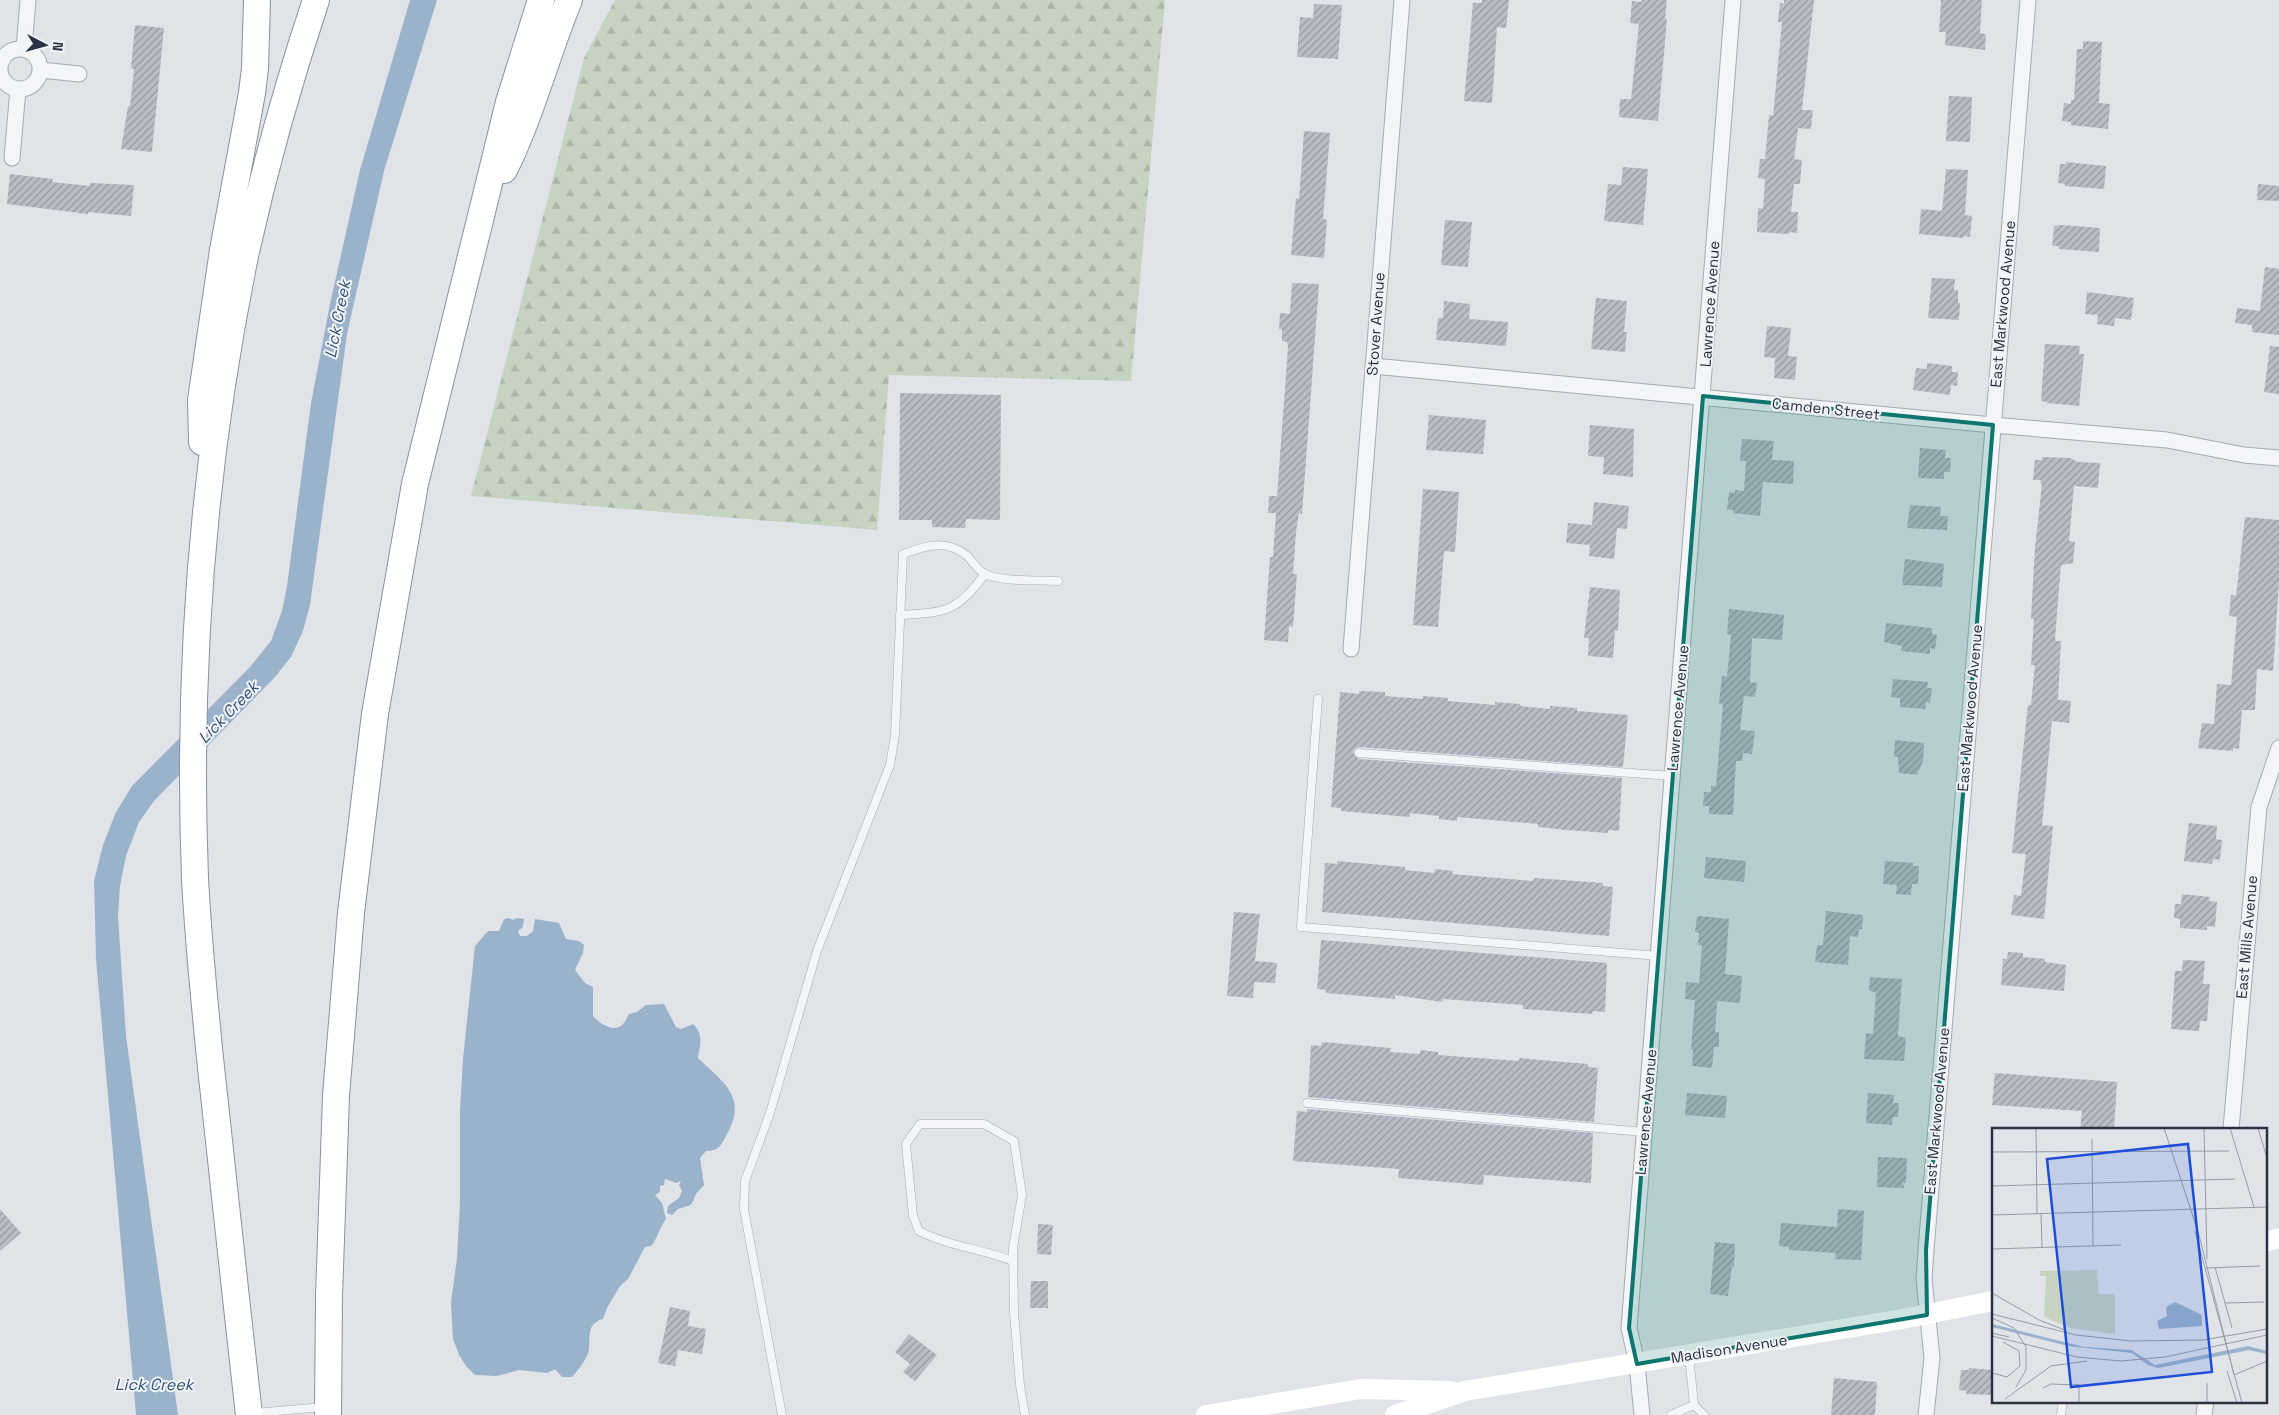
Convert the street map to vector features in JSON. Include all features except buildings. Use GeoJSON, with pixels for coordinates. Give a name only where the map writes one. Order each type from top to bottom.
{"type":"FeatureCollection","features":[{"type":"Feature","properties":{"kind":"highway"},"geometry":{"type":"LineString","coordinates":[[204,526],[200,400],[223,250],[252,93],[255,68],[257,0]]}},
{"type":"Feature","properties":{"kind":"highway"},"geometry":{"type":"LineString","coordinates":[[248,1414],[230,1257],[201,965],[194,832],[193,745],[196,660],[204,526],[220,398],[246,254],[274,137],[316,0]]}},
{"type":"Feature","properties":{"kind":"highway"},"geometry":{"type":"LineString","coordinates":[[328,1411],[329,1306],[336,1096],[351,913],[366,780],[387,639],[415,484],[509,102],[542,0]]}},
{"type":"Feature","properties":{"kind":"highway"},"geometry":{"type":"LineString","coordinates":[[480,218],[516,145],[569,0]]}},
{"type":"Feature","properties":{"kind":"main road"},"geometry":{"type":"LineString","coordinates":[[2266,1242],[2279,1238]]}},
{"type":"Feature","properties":{"kind":"main road","name":"Madison Avenue"},"geometry":{"type":"LineString","coordinates":[[1206,1415],[1361,1390],[1465,1391],[1637,1364],[1992,1301]]}},
{"type":"Feature","properties":{"kind":"main road","name":"Madison Avenue"},"geometry":{"type":"LineString","coordinates":[[1395,1415],[1465,1391]]}},
{"type":"Feature","properties":{"kind":"street"},"geometry":{"type":"LineString","coordinates":[[24,48],[28,0]]}},
{"type":"Feature","properties":{"kind":"street","name":"Stover Avenue"},"geometry":{"type":"LineString","coordinates":[[1351,649],[1402,0]]}},
{"type":"Feature","properties":{"kind":"street","name":"Lawrence Avenue"},"geometry":{"type":"LineString","coordinates":[[1642,1415],[1637,1364],[1629,1328],[1733,0]]}},
{"type":"Feature","properties":{"kind":"street","name":"East Markwood Avenue"},"geometry":{"type":"LineString","coordinates":[[1926,1415],[1932,1358],[1924,1279],[1926,1250],[2028,0]]}},
{"type":"Feature","properties":{"kind":"street"},"geometry":{"type":"LineString","coordinates":[[24,48],[36,56],[40,70],[33,84],[26,88],[18,89],[9,85],[1,78],[1,63],[6,54],[14,49],[24,48]]}},
{"type":"Feature","properties":{"kind":"street"},"geometry":{"type":"LineString","coordinates":[[40,70],[79,74]]}},
{"type":"Feature","properties":{"kind":"street"},"geometry":{"type":"LineString","coordinates":[[12,158],[18,89]]}},
{"type":"Feature","properties":{"kind":"street","name":"Camden Street"},"geometry":{"type":"LineString","coordinates":[[1373,366],[2168,440],[2244,455],[2279,458]]}},
{"type":"Feature","properties":{"kind":"street","name":"East Mills Avenue"},"geometry":{"type":"LineString","coordinates":[[2231,1128],[2259,808],[2279,748]]}},
{"type":"Feature","properties":{"kind":"street"},"geometry":{"type":"LineString","coordinates":[[2204,1415],[2206,1402]]}},
{"type":"Feature","properties":{"kind":"lane"},"geometry":{"type":"LineString","coordinates":[[782,1415],[744,1209],[745,1181],[775,1096],[817,951],[890,765],[895,735],[903,554],[922,547],[950,546],[966,555],[976,568],[985,574],[1002,578],[1058,581]]}},
{"type":"Feature","properties":{"kind":"lane"},"geometry":{"type":"LineString","coordinates":[[900,615],[949,610],[961,602],[985,574]]}},
{"type":"Feature","properties":{"kind":"lane"},"geometry":{"type":"LineString","coordinates":[[1318,699],[1301,927],[1659,956]]}},
{"type":"Feature","properties":{"kind":"lane"},"geometry":{"type":"LineString","coordinates":[[1359,753],[1672,776]]}},
{"type":"Feature","properties":{"kind":"lane"},"geometry":{"type":"LineString","coordinates":[[1308,1103],[1645,1132]]}},
{"type":"Feature","properties":{"kind":"lane"},"geometry":{"type":"LineString","coordinates":[[1013,1261],[988,1251],[937,1240],[919,1231],[913,1216],[906,1144],[920,1124],[984,1124],[1014,1141],[1022,1195],[1013,1248],[1014,1312],[1020,1385],[1025,1415]]}},
{"type":"Feature","properties":{"kind":"lane"},"geometry":{"type":"LineString","coordinates":[[1689,1355],[1694,1405],[1704,1415]]}},
{"type":"Feature","properties":{"kind":"lane"},"geometry":{"type":"LineString","coordinates":[[2061,1415],[2063,1402]]}},
{"type":"Feature","properties":{"kind":"lane"},"geometry":{"type":"LineString","coordinates":[[1671,1415],[1694,1405]]}},
{"type":"Feature","properties":{"kind":"lane"},"geometry":{"type":"LineString","coordinates":[[248,1414],[328,1411]]}},
{"type":"Feature","properties":{"kind":"highlighted area"},"geometry":{"type":"Polygon","coordinates":[[[1703,396],[1993,425],[1926,1250],[1927,1315],[1637,1364],[1629,1328],[1703,396]]]}},
{"type":"Feature","properties":{"kind":"green space"},"geometry":{"type":"Polygon","coordinates":[[[615,0],[1165,0],[1131,381],[889,375],[877,530],[471,496],[584,58],[615,0]]]}},
{"type":"Feature","properties":{"kind":"water","name":"Lick Creek"},"geometry":{"type":"Polygon","coordinates":[[[410,0],[437,0],[384,171],[347,334],[310,605],[303,631],[291,657],[275,677],[154,801],[139,822],[126,856],[120,886],[118,916],[126,1036],[178,1415],[136,1415],[96,959],[94,881],[103,845],[116,812],[132,786],[250,667],[271,641],[282,611],[311,403],[330,304],[360,170],[410,0]]]}},
{"type":"Feature","properties":{"kind":"water"},"geometry":{"type":"Polygon","coordinates":[[[509,918],[513,920],[517,918],[524,919],[523,927],[518,931],[520,936],[527,936],[533,931],[535,919],[559,923],[566,939],[579,941],[584,945],[583,953],[575,970],[585,983],[593,987],[593,1016],[602,1024],[615,1028],[624,1023],[629,1014],[637,1012],[646,1005],[664,1004],[676,1027],[681,1029],[693,1024],[700,1036],[698,1058],[725,1084],[734,1101],[735,1111],[732,1123],[722,1143],[716,1149],[706,1151],[700,1158],[704,1185],[696,1194],[691,1205],[678,1209],[672,1215],[667,1213],[668,1206],[679,1198],[682,1191],[679,1185],[681,1181],[676,1183],[665,1179],[664,1185],[660,1186],[660,1192],[655,1195],[662,1203],[666,1219],[651,1246],[645,1247],[628,1279],[620,1286],[603,1319],[592,1327],[587,1356],[572,1377],[562,1377],[555,1369],[547,1373],[519,1370],[497,1376],[475,1375],[459,1355],[453,1339],[451,1302],[457,1258],[460,1202],[460,1110],[463,1058],[475,946],[488,931],[499,931],[504,919],[509,918]]]}}]}
